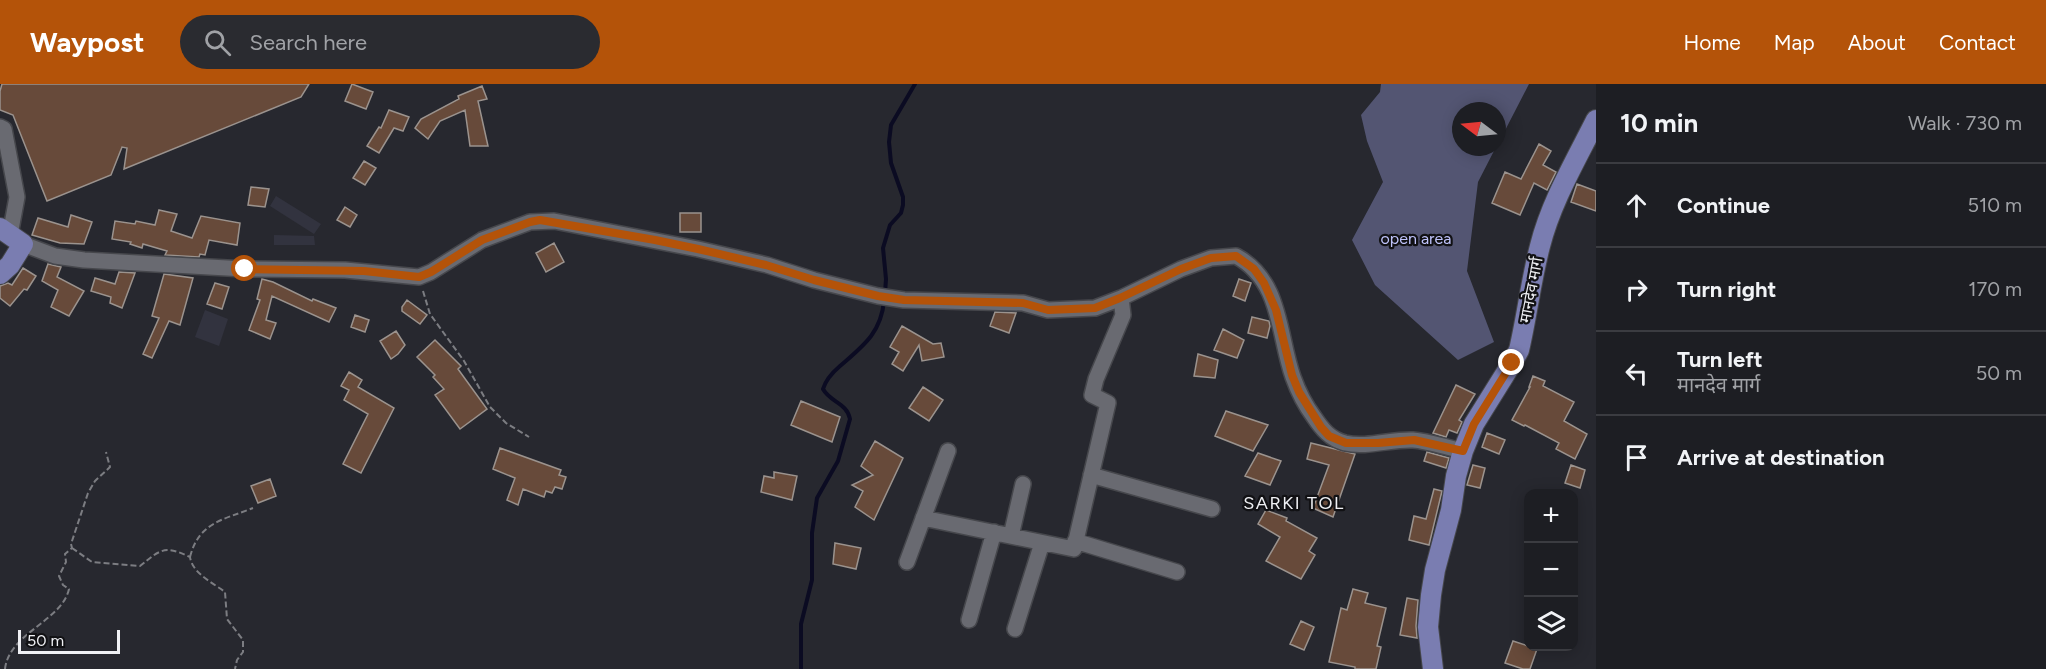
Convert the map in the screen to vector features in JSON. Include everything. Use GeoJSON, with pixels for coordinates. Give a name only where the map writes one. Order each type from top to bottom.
{"type":"FeatureCollection","features":[{"type":"Feature","properties":{"kind":"main road","name":"मानदेव मार्ग"},"geometry":{"type":"LineString","coordinates":[[1433,669],[1428,627],[1431,595],[1463,451],[1474,424],[1519,350],[1540,246],[1549,219],[1596,120]]}},
{"type":"Feature","properties":{"kind":"main road"},"geometry":{"type":"LineString","coordinates":[[0,274],[10,265],[11,236]]}},
{"type":"Feature","properties":{"kind":"street"},"geometry":{"type":"LineString","coordinates":[[0,128],[4,129],[17,197],[11,236],[55,256],[84,260],[245,269],[364,271],[419,277],[482,240],[540,220],[677,244],[766,265],[878,296],[904,300],[1023,303],[1048,310],[1095,308],[1181,269],[1211,258],[1236,256],[1254,269],[1264,283],[1276,310],[1292,375],[1299,392],[1329,436],[1346,443],[1414,440],[1463,451]]}},
{"type":"Feature","properties":{"kind":"street"},"geometry":{"type":"LineString","coordinates":[[923,518],[1074,549],[1108,403],[1092,395],[1096,379],[1123,315],[1120,298]]}},
{"type":"Feature","properties":{"kind":"street"},"geometry":{"type":"LineString","coordinates":[[907,562],[948,451]]}},
{"type":"Feature","properties":{"kind":"street"},"geometry":{"type":"LineString","coordinates":[[1091,475],[1212,509]]}},
{"type":"Feature","properties":{"kind":"street"},"geometry":{"type":"LineString","coordinates":[[1011,536],[1023,484]]}},
{"type":"Feature","properties":{"kind":"street"},"geometry":{"type":"LineString","coordinates":[[969,620],[994,532]]}},
{"type":"Feature","properties":{"kind":"street"},"geometry":{"type":"LineString","coordinates":[[1075,541],[1177,572]]}},
{"type":"Feature","properties":{"kind":"street"},"geometry":{"type":"LineString","coordinates":[[1015,629],[1042,543]]}},
{"type":"Feature","properties":{"kind":"path"},"geometry":{"type":"LineString","coordinates":[[419,277],[430,314],[464,361],[490,407],[506,423],[529,437]]}},
{"type":"Feature","properties":{"kind":"path"},"geometry":{"type":"LineString","coordinates":[[72,549],[71,544],[88,493],[95,481],[110,467],[106,452]]}},
{"type":"Feature","properties":{"kind":"path"},"geometry":{"type":"LineString","coordinates":[[235,669],[237,660],[243,652],[243,640],[226,619],[225,592],[198,572],[191,564],[190,557],[200,535],[209,526],[253,508]]}},
{"type":"Feature","properties":{"kind":"path"},"geometry":{"type":"LineString","coordinates":[[72,549],[92,561],[119,565],[140,566],[158,550],[174,549],[190,557]]}},
{"type":"Feature","properties":{"kind":"path"},"geometry":{"type":"LineString","coordinates":[[5,669],[6,661],[13,649],[49,616],[67,595],[69,589],[63,585],[59,576],[66,562],[65,554],[72,549]]}},
{"type":"Feature","properties":{"kind":"shaded area"},"geometry":{"type":"Polygon","coordinates":[[[276,196],[321,224],[314,234],[270,206],[276,196]]]}},
{"type":"Feature","properties":{"kind":"shaded area"},"geometry":{"type":"Polygon","coordinates":[[[274,235],[314,236],[315,245],[274,245],[274,235]]]}},
{"type":"Feature","properties":{"kind":"shaded area"},"geometry":{"type":"Polygon","coordinates":[[[205,310],[228,319],[219,346],[195,337],[205,310]]]}},
{"type":"Feature","properties":{"kind":"green space","name":"open area"},"geometry":{"type":"Polygon","coordinates":[[[1381,84],[1529,84],[1506,129],[1506,102],[1452,102],[1452,156],[1491,156],[1478,182],[1467,271],[1494,342],[1458,360],[1375,285],[1352,240],[1383,182],[1367,141],[1361,115],[1380,92],[1381,84]]]}},
{"type":"Feature","properties":{"kind":"building"},"geometry":{"type":"Polygon","coordinates":[[[2,84],[309,84],[301,97],[124,169],[127,148],[122,147],[111,175],[47,201],[13,115],[0,110],[2,84]]]}},
{"type":"Feature","properties":{"kind":"building"},"geometry":{"type":"Polygon","coordinates":[[[352,84],[373,92],[366,109],[345,101],[352,84]]]}},
{"type":"Feature","properties":{"kind":"building"},"geometry":{"type":"Polygon","coordinates":[[[482,86],[487,99],[478,101],[488,146],[470,146],[465,110],[440,121],[428,139],[415,128],[421,119],[459,99],[458,96],[482,86]]]}},
{"type":"Feature","properties":{"kind":"building"},"geometry":{"type":"Polygon","coordinates":[[[389,110],[409,117],[403,131],[394,128],[379,153],[367,146],[379,127],[381,128],[389,110]]]}},
{"type":"Feature","properties":{"kind":"building"},"geometry":{"type":"Polygon","coordinates":[[[1539,144],[1551,151],[1543,165],[1556,172],[1547,190],[1534,183],[1520,215],[1492,203],[1505,172],[1521,179],[1539,144]]]}},
{"type":"Feature","properties":{"kind":"building"},"geometry":{"type":"Polygon","coordinates":[[[364,161],[376,168],[365,185],[353,178],[364,161]]]}},
{"type":"Feature","properties":{"kind":"building"},"geometry":{"type":"Polygon","coordinates":[[[1577,184],[1596,191],[1596,211],[1571,202],[1577,184]]]}},
{"type":"Feature","properties":{"kind":"building"},"geometry":{"type":"Polygon","coordinates":[[[251,187],[269,189],[265,207],[248,205],[251,187]]]}},
{"type":"Feature","properties":{"kind":"building"},"geometry":{"type":"Polygon","coordinates":[[[345,207],[357,215],[350,227],[337,220],[345,207]]]}},
{"type":"Feature","properties":{"kind":"building"},"geometry":{"type":"Polygon","coordinates":[[[159,210],[177,214],[171,231],[192,238],[201,216],[240,223],[237,245],[209,240],[205,255],[200,254],[199,257],[165,255],[167,251],[143,244],[142,248],[130,244],[131,242],[112,239],[115,221],[135,224],[136,221],[155,225],[159,210]]]}},
{"type":"Feature","properties":{"kind":"building"},"geometry":{"type":"Polygon","coordinates":[[[680,213],[701,213],[701,232],[680,232],[680,213]]]}},
{"type":"Feature","properties":{"kind":"building"},"geometry":{"type":"Polygon","coordinates":[[[71,215],[92,222],[84,244],[60,243],[32,235],[38,218],[68,227],[71,215]]]}},
{"type":"Feature","properties":{"kind":"building"},"geometry":{"type":"Polygon","coordinates":[[[554,243],[564,262],[546,272],[536,253],[554,243]]]}},
{"type":"Feature","properties":{"kind":"building"},"geometry":{"type":"Polygon","coordinates":[[[48,264],[61,267],[57,277],[84,291],[69,316],[51,307],[58,290],[42,281],[48,264]]]}},
{"type":"Feature","properties":{"kind":"building"},"geometry":{"type":"Polygon","coordinates":[[[23,268],[36,276],[27,290],[24,289],[10,306],[0,298],[0,286],[8,283],[12,285],[23,268]]]}},
{"type":"Feature","properties":{"kind":"building"},"geometry":{"type":"Polygon","coordinates":[[[119,272],[135,273],[122,308],[110,303],[111,297],[91,291],[95,278],[115,284],[119,272]]]}},
{"type":"Feature","properties":{"kind":"building"},"geometry":{"type":"Polygon","coordinates":[[[164,274],[193,278],[180,325],[169,321],[152,358],[143,354],[159,318],[152,316],[164,274]]]}},
{"type":"Feature","properties":{"kind":"building"},"geometry":{"type":"Polygon","coordinates":[[[262,279],[312,301],[313,299],[336,308],[329,322],[272,296],[266,320],[276,323],[270,339],[249,330],[260,300],[257,299],[262,279]]]}},
{"type":"Feature","properties":{"kind":"building"},"geometry":{"type":"Polygon","coordinates":[[[1239,279],[1251,283],[1245,301],[1233,296],[1239,279]]]}},
{"type":"Feature","properties":{"kind":"building"},"geometry":{"type":"Polygon","coordinates":[[[215,283],[229,287],[222,309],[207,304],[215,283]]]}},
{"type":"Feature","properties":{"kind":"building"},"geometry":{"type":"Polygon","coordinates":[[[407,300],[427,315],[420,324],[402,311],[407,300]]]}},
{"type":"Feature","properties":{"kind":"building"},"geometry":{"type":"Polygon","coordinates":[[[995,312],[1016,313],[1009,333],[990,326],[995,312]]]}},
{"type":"Feature","properties":{"kind":"building"},"geometry":{"type":"Polygon","coordinates":[[[355,315],[369,320],[365,332],[351,327],[355,315]]]}},
{"type":"Feature","properties":{"kind":"building"},"geometry":{"type":"Polygon","coordinates":[[[1252,317],[1269,321],[1267,338],[1248,333],[1252,317]]]}},
{"type":"Feature","properties":{"kind":"building"},"geometry":{"type":"Polygon","coordinates":[[[902,326],[933,344],[941,343],[944,357],[922,361],[919,345],[903,371],[892,364],[899,352],[890,347],[902,326]]]}},
{"type":"Feature","properties":{"kind":"building"},"geometry":{"type":"Polygon","coordinates":[[[1223,329],[1244,340],[1237,358],[1214,350],[1223,329]]]}},
{"type":"Feature","properties":{"kind":"building"},"geometry":{"type":"Polygon","coordinates":[[[396,331],[405,345],[391,359],[380,341],[396,331]]]}},
{"type":"Feature","properties":{"kind":"building"},"geometry":{"type":"Polygon","coordinates":[[[435,340],[461,366],[458,369],[487,409],[460,429],[435,395],[444,389],[433,377],[435,375],[417,357],[435,340]]]}},
{"type":"Feature","properties":{"kind":"building"},"geometry":{"type":"Polygon","coordinates":[[[1198,354],[1218,360],[1215,378],[1194,376],[1198,354]]]}},
{"type":"Feature","properties":{"kind":"building"},"geometry":{"type":"Polygon","coordinates":[[[349,372],[362,380],[358,387],[394,408],[361,473],[343,464],[368,414],[344,400],[349,390],[341,386],[349,372]]]}},
{"type":"Feature","properties":{"kind":"building"},"geometry":{"type":"Polygon","coordinates":[[[1533,376],[1545,381],[1543,386],[1574,402],[1564,421],[1587,434],[1575,459],[1556,449],[1559,443],[1512,420],[1530,387],[1533,376]]]}},
{"type":"Feature","properties":{"kind":"building"},"geometry":{"type":"Polygon","coordinates":[[[1456,385],[1475,394],[1459,420],[1462,422],[1457,433],[1449,430],[1446,437],[1433,433],[1456,385]]]}},
{"type":"Feature","properties":{"kind":"building"},"geometry":{"type":"Polygon","coordinates":[[[923,387],[943,400],[929,421],[909,408],[923,387]]]}},
{"type":"Feature","properties":{"kind":"building"},"geometry":{"type":"Polygon","coordinates":[[[801,401],[840,417],[832,442],[791,425],[801,401]]]}},
{"type":"Feature","properties":{"kind":"building"},"geometry":{"type":"Polygon","coordinates":[[[1226,411],[1268,425],[1253,451],[1215,436],[1226,411]]]}},
{"type":"Feature","properties":{"kind":"building"},"geometry":{"type":"Polygon","coordinates":[[[1487,433],[1505,440],[1499,454],[1482,447],[1487,433]]]}},
{"type":"Feature","properties":{"kind":"building"},"geometry":{"type":"Polygon","coordinates":[[[875,441],[903,458],[874,520],[855,507],[863,491],[852,485],[873,475],[861,466],[875,441]]]}},
{"type":"Feature","properties":{"kind":"building"},"geometry":{"type":"Polygon","coordinates":[[[1311,443],[1355,454],[1333,517],[1313,508],[1329,465],[1307,459],[1311,443]]]}},
{"type":"Feature","properties":{"kind":"building"},"geometry":{"type":"Polygon","coordinates":[[[500,448],[561,470],[559,475],[566,477],[562,489],[555,487],[552,493],[546,491],[544,497],[523,489],[518,505],[507,500],[515,478],[493,469],[500,448]]]}},
{"type":"Feature","properties":{"kind":"building"},"geometry":{"type":"Polygon","coordinates":[[[1427,452],[1449,458],[1446,468],[1424,461],[1427,452]]]}},
{"type":"Feature","properties":{"kind":"building"},"geometry":{"type":"Polygon","coordinates":[[[1258,453],[1281,461],[1270,485],[1245,476],[1258,453]]]}},
{"type":"Feature","properties":{"kind":"building"},"geometry":{"type":"Polygon","coordinates":[[[1473,465],[1485,468],[1480,488],[1467,485],[1473,465]]]}},
{"type":"Feature","properties":{"kind":"building"},"geometry":{"type":"Polygon","coordinates":[[[1571,465],[1585,470],[1580,488],[1565,483],[1571,465]]]}},
{"type":"Feature","properties":{"kind":"building"},"geometry":{"type":"Polygon","coordinates":[[[774,472],[797,476],[792,500],[761,492],[764,476],[774,478],[774,472]]]}},
{"type":"Feature","properties":{"kind":"building"},"geometry":{"type":"Polygon","coordinates":[[[270,479],[276,496],[258,503],[251,486],[270,479]]]}},
{"type":"Feature","properties":{"kind":"building"},"geometry":{"type":"Polygon","coordinates":[[[1434,489],[1442,491],[1429,545],[1409,540],[1414,516],[1426,519],[1434,489]]]}},
{"type":"Feature","properties":{"kind":"building"},"geometry":{"type":"Polygon","coordinates":[[[1266,510],[1287,518],[1286,521],[1317,538],[1309,551],[1315,555],[1301,579],[1266,561],[1280,537],[1258,524],[1266,510]]]}},
{"type":"Feature","properties":{"kind":"building"},"geometry":{"type":"Polygon","coordinates":[[[835,543],[861,548],[856,569],[833,564],[835,543]]]}},
{"type":"Feature","properties":{"kind":"building"},"geometry":{"type":"Polygon","coordinates":[[[1353,589],[1368,593],[1365,603],[1386,608],[1377,646],[1381,647],[1376,669],[1355,669],[1355,667],[1329,662],[1341,608],[1347,610],[1353,589]]]}},
{"type":"Feature","properties":{"kind":"building"},"geometry":{"type":"Polygon","coordinates":[[[1407,598],[1418,600],[1417,638],[1400,635],[1407,598]]]}},
{"type":"Feature","properties":{"kind":"building"},"geometry":{"type":"Polygon","coordinates":[[[1301,621],[1314,627],[1304,650],[1290,644],[1301,621]]]}},
{"type":"Feature","properties":{"kind":"building"},"geometry":{"type":"Polygon","coordinates":[[[1513,641],[1524,645],[1524,651],[1536,651],[1530,669],[1505,663],[1513,641]]]}},
{"type":"Feature","properties":{"kind":"waterway"},"geometry":{"type":"LineString","coordinates":[[885,293],[883,248],[890,225],[901,213],[903,205],[903,197],[891,163],[889,142],[891,125],[915,84]]}},
{"type":"Feature","properties":{"kind":"waterway"},"geometry":{"type":"LineString","coordinates":[[801,669],[801,624],[812,580],[812,533],[817,498],[838,461],[850,419],[846,409],[823,389],[832,373],[870,338],[879,322],[884,301]]}},
{"type":"Feature","properties":{"kind":"district","name":"SARKI TOL"},"geometry":{"type":"Point","coordinates":[1294,503]}},
{"type":"Feature","properties":{"kind":"route"},"geometry":{"type":"LineString","coordinates":[[245,269],[345,270],[419,277],[482,240],[540,220],[698,249],[878,296],[904,300],[958,302],[987,300],[1023,303],[1048,310],[1095,308],[1181,269],[1211,258],[1236,256],[1254,269],[1264,283],[1276,310],[1292,375],[1308,409],[1329,436],[1346,443],[1414,440],[1463,451],[1474,424],[1512,363]]}}]}
